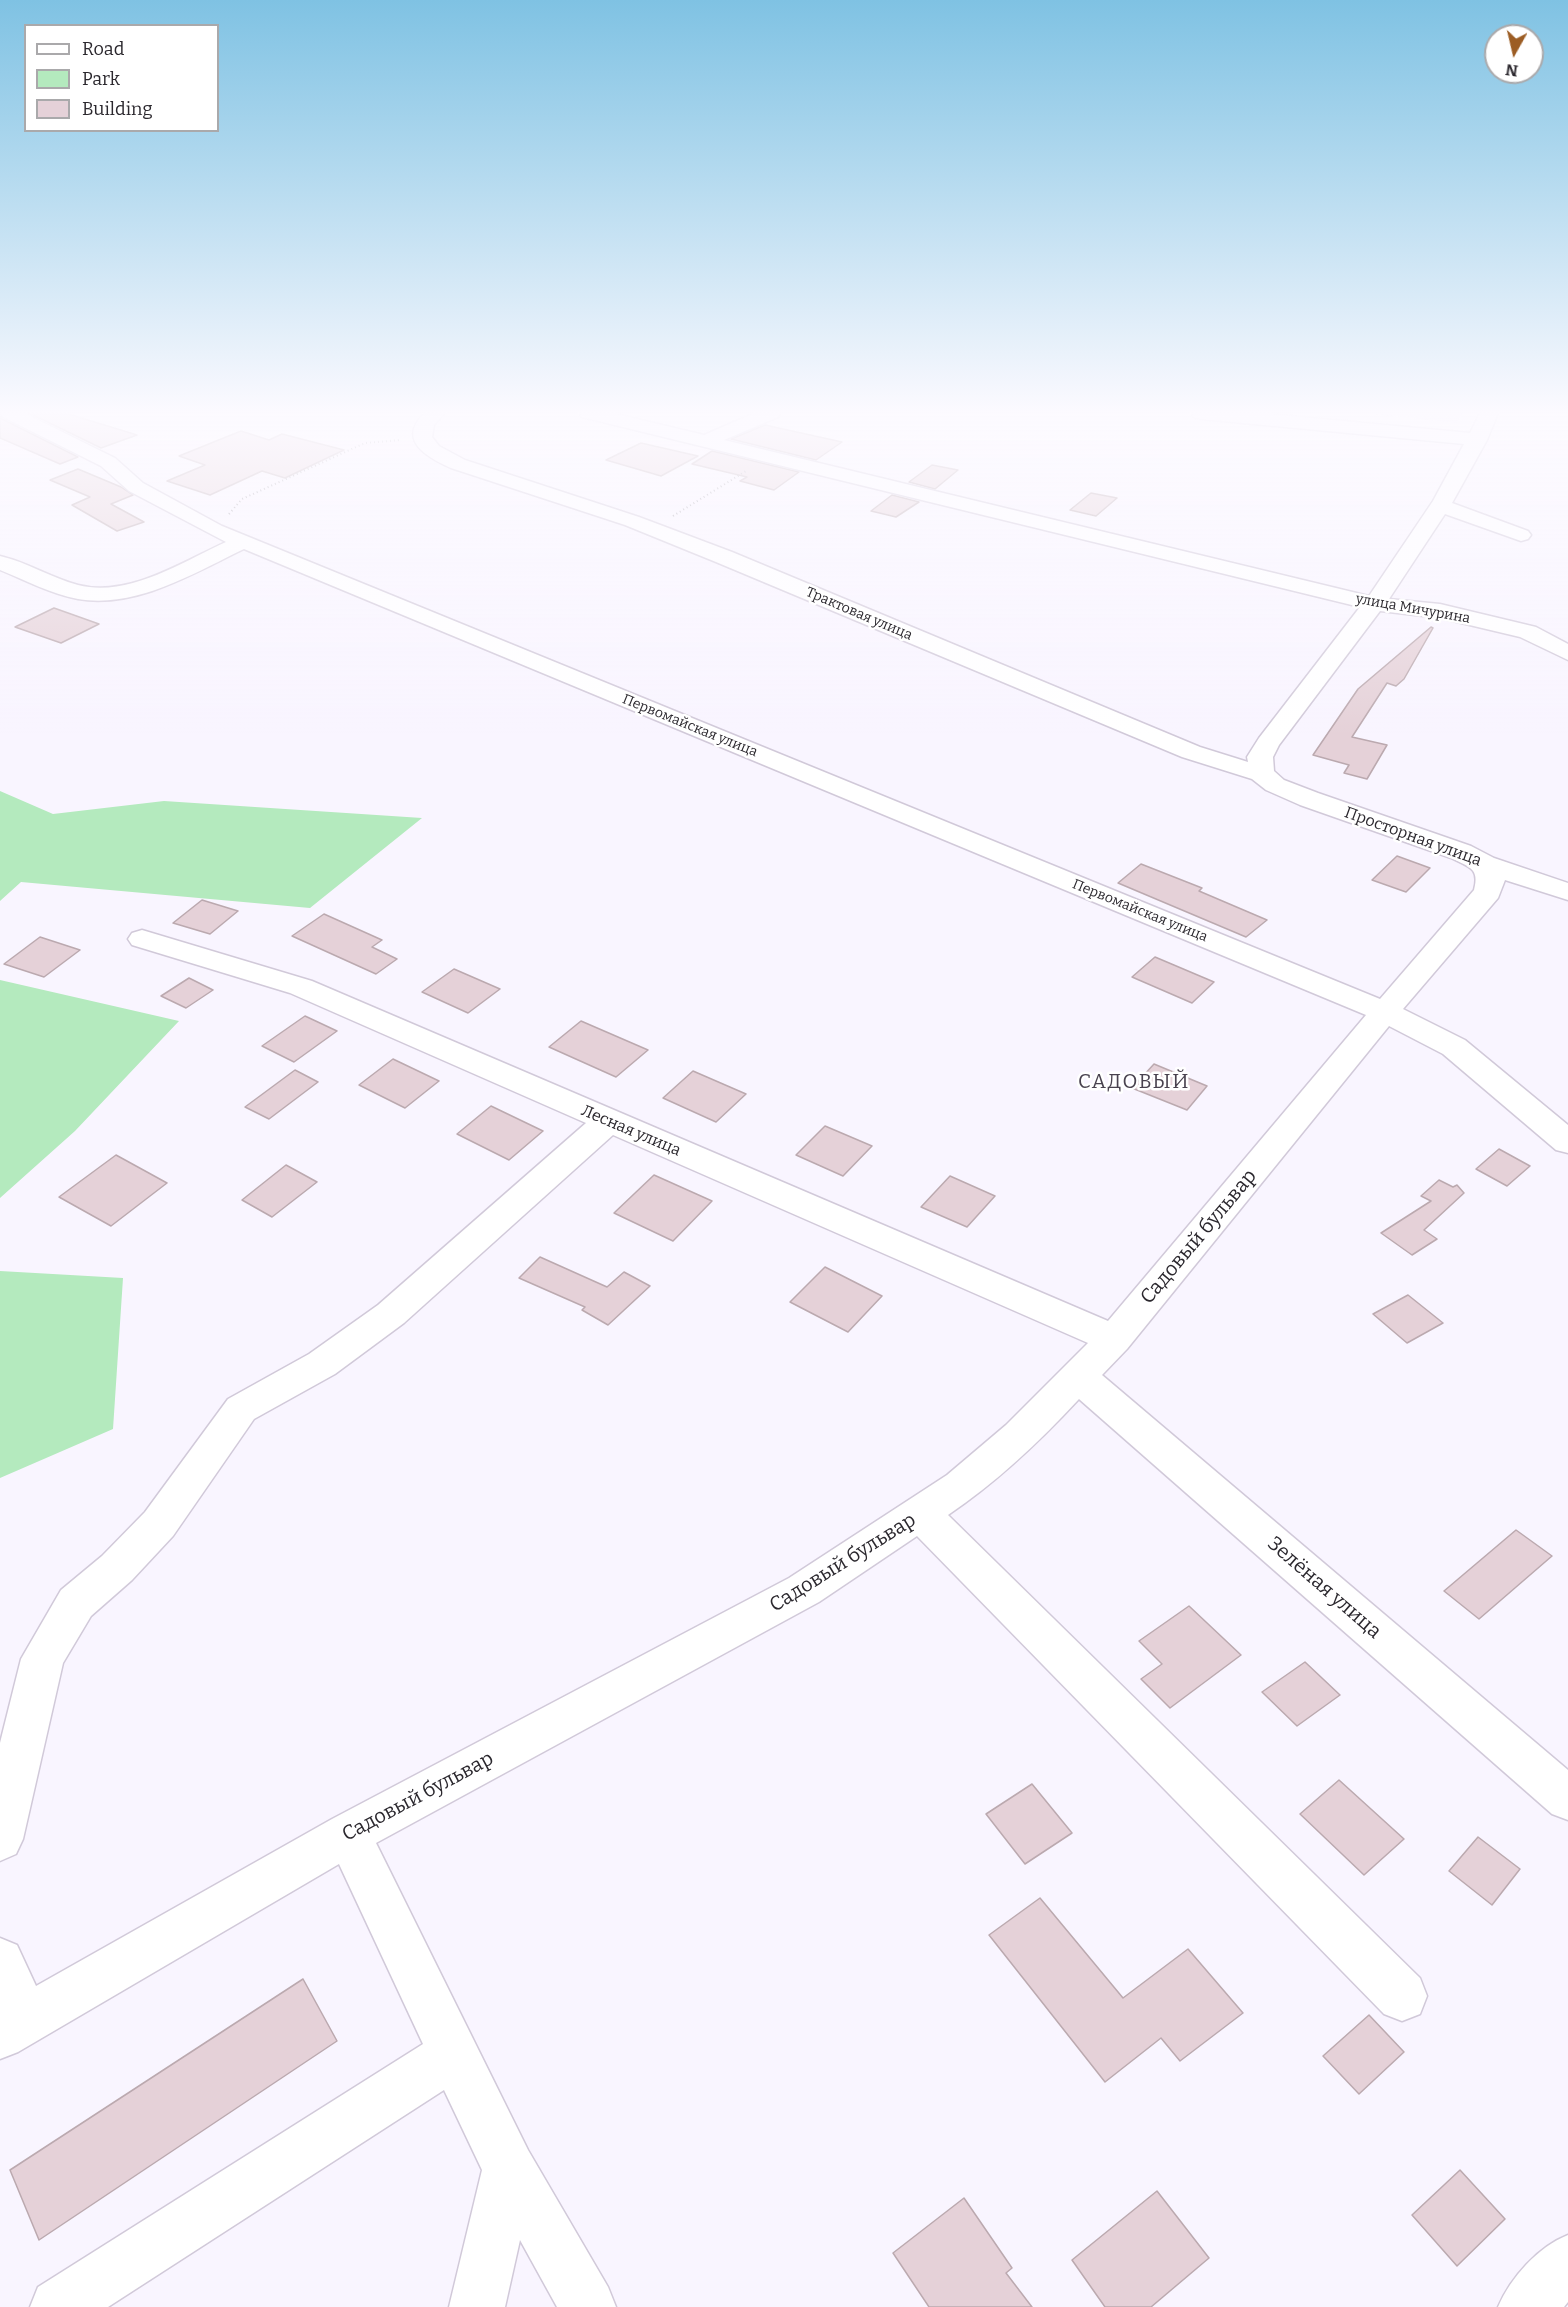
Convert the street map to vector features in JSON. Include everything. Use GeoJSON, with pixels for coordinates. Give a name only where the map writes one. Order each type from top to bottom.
{"type":"FeatureCollection","features":[{"type":"Feature","properties":{"kind":"street","name":"Первомайская улица"},"geometry":{"type":"LineString","coordinates":[[198,521],[243,542],[1385,1012],[1454,1047],[1568,1142]]}},
{"type":"Feature","properties":{"kind":"street","name":"Трактовая улица"},"geometry":{"type":"LineString","coordinates":[[627,521],[1191,752],[1262,774]]}},
{"type":"Feature","properties":{"kind":"street","name":"улица Мичурина"},"geometry":{"type":"LineString","coordinates":[[1034,521],[1374,604],[1440,610],[1528,632],[1568,653]]}},
{"type":"Feature","properties":{"kind":"street"},"geometry":{"type":"LineString","coordinates":[[1262,774],[1260,757],[1268,743],[1374,604],[1431,521]]}},
{"type":"Feature","properties":{"kind":"street"},"geometry":{"type":"LineString","coordinates":[[1481,521],[1521,535]]}},
{"type":"Feature","properties":{"kind":"street"},"geometry":{"type":"LineString","coordinates":[[0,562],[78,592],[107,595],[137,589],[243,542]]}},
{"type":"Feature","properties":{"kind":"street","name":"Просторная улица"},"geometry":{"type":"LineString","coordinates":[[1262,774],[1275,785],[1309,799],[1461,852],[1484,864],[1568,892]]}},
{"type":"Feature","properties":{"kind":"street","name":"Садовый бульвар"},"geometry":{"type":"LineString","coordinates":[[12,2026],[348,1834],[804,1590],[961,1486],[1020,1436],[1114,1339],[1385,1012],[1488,892],[1491,879],[1484,864]]}},
{"type":"Feature","properties":{"kind":"street","name":"Лесная улица"},"geometry":{"type":"LineString","coordinates":[[142,939],[301,987],[1114,1339]]}},
{"type":"Feature","properties":{"kind":"street"},"geometry":{"type":"LineString","coordinates":[[0,1839],[42,1659],[76,1603],[117,1568],[159,1524],[241,1409],[322,1364],[391,1314],[608,1121]]}},
{"type":"Feature","properties":{"kind":"street","name":"Зелёная улица"},"geometry":{"type":"LineString","coordinates":[[1079,1377],[1568,1799]]}},
{"type":"Feature","properties":{"kind":"street"},"geometry":{"type":"LineString","coordinates":[[921,1514],[1402,1996]]}},
{"type":"Feature","properties":{"kind":"street"},"geometry":{"type":"LineString","coordinates":[[348,1834],[510,2169],[588,2307]]}},
{"type":"Feature","properties":{"kind":"street"},"geometry":{"type":"LineString","coordinates":[[0,1962],[12,2026]]}},
{"type":"Feature","properties":{"kind":"street"},"geometry":{"type":"LineString","coordinates":[[58,2307],[454,2054]]}},
{"type":"Feature","properties":{"kind":"street"},"geometry":{"type":"LineString","coordinates":[[477,2307],[510,2169]]}},
{"type":"Feature","properties":{"kind":"street"},"geometry":{"type":"LineString","coordinates":[[1526,2307],[1568,2262]]}},
{"type":"Feature","properties":{"kind":"path"},"geometry":{"type":"LineString","coordinates":[[215,530],[223,521]]}},
{"type":"Feature","properties":{"kind":"path"},"geometry":{"type":"LineString","coordinates":[[652,529],[665,521]]}},
{"type":"Feature","properties":{"kind":"green space"},"geometry":{"type":"Polygon","coordinates":[[[0,791],[53,814],[164,801],[422,818],[310,908],[21,882],[0,901],[0,791]]]}},
{"type":"Feature","properties":{"kind":"green space"},"geometry":{"type":"Polygon","coordinates":[[[0,980],[179,1021],[75,1131],[0,1198],[0,980]]]}},
{"type":"Feature","properties":{"kind":"green space"},"geometry":{"type":"Polygon","coordinates":[[[0,1271],[123,1278],[113,1429],[0,1478],[0,1271]]]}},
{"type":"Feature","properties":{"kind":"building"},"geometry":{"type":"Polygon","coordinates":[[[99,521],[144,522],[117,531],[99,521]]]}},
{"type":"Feature","properties":{"kind":"building"},"geometry":{"type":"Polygon","coordinates":[[[54,608],[99,624],[61,643],[15,627],[54,608]]]}},
{"type":"Feature","properties":{"kind":"building"},"geometry":{"type":"Polygon","coordinates":[[[1431,627],[1433,628],[1404,679],[1396,686],[1387,683],[1352,737],[1387,745],[1367,779],[1344,773],[1349,765],[1313,755],[1358,689],[1431,627]]]}},
{"type":"Feature","properties":{"kind":"building"},"geometry":{"type":"Polygon","coordinates":[[[1397,856],[1430,868],[1406,892],[1372,880],[1397,856]]]}},
{"type":"Feature","properties":{"kind":"building"},"geometry":{"type":"Polygon","coordinates":[[[1141,864],[1202,888],[1199,891],[1267,920],[1246,937],[1118,883],[1141,864]]]}},
{"type":"Feature","properties":{"kind":"building"},"geometry":{"type":"Polygon","coordinates":[[[202,900],[238,911],[210,934],[173,923],[202,900]]]}},
{"type":"Feature","properties":{"kind":"building"},"geometry":{"type":"Polygon","coordinates":[[[324,914],[382,940],[372,947],[397,959],[376,974],[292,936],[324,914]]]}},
{"type":"Feature","properties":{"kind":"building"},"geometry":{"type":"Polygon","coordinates":[[[40,937],[80,950],[44,977],[4,964],[40,937]]]}},
{"type":"Feature","properties":{"kind":"building"},"geometry":{"type":"Polygon","coordinates":[[[1155,957],[1214,982],[1192,1003],[1132,977],[1155,957]]]}},
{"type":"Feature","properties":{"kind":"building"},"geometry":{"type":"Polygon","coordinates":[[[454,969],[500,989],[468,1013],[422,992],[454,969]]]}},
{"type":"Feature","properties":{"kind":"building"},"geometry":{"type":"Polygon","coordinates":[[[189,978],[213,990],[186,1008],[161,996],[189,978]]]}},
{"type":"Feature","properties":{"kind":"building"},"geometry":{"type":"Polygon","coordinates":[[[305,1016],[337,1031],[294,1062],[262,1046],[305,1016]]]}},
{"type":"Feature","properties":{"kind":"building"},"geometry":{"type":"Polygon","coordinates":[[[581,1021],[648,1050],[616,1077],[549,1047],[581,1021]]]}},
{"type":"Feature","properties":{"kind":"building"},"geometry":{"type":"Polygon","coordinates":[[[393,1059],[439,1081],[405,1108],[359,1085],[393,1059]]]}},
{"type":"Feature","properties":{"kind":"building"},"geometry":{"type":"Polygon","coordinates":[[[1154,1064],[1207,1086],[1187,1110],[1132,1088],[1154,1064]]]}},
{"type":"Feature","properties":{"kind":"building"},"geometry":{"type":"Polygon","coordinates":[[[295,1070],[318,1082],[269,1119],[245,1107],[295,1070]]]}},
{"type":"Feature","properties":{"kind":"building"},"geometry":{"type":"Polygon","coordinates":[[[693,1071],[746,1094],[716,1122],[663,1098],[693,1071]]]}},
{"type":"Feature","properties":{"kind":"building"},"geometry":{"type":"Polygon","coordinates":[[[491,1106],[543,1131],[509,1160],[457,1134],[491,1106]]]}},
{"type":"Feature","properties":{"kind":"building"},"geometry":{"type":"Polygon","coordinates":[[[825,1126],[872,1146],[843,1176],[796,1155],[825,1126]]]}},
{"type":"Feature","properties":{"kind":"building"},"geometry":{"type":"Polygon","coordinates":[[[1499,1149],[1530,1166],[1507,1186],[1476,1169],[1499,1149]]]}},
{"type":"Feature","properties":{"kind":"building"},"geometry":{"type":"Polygon","coordinates":[[[116,1155],[167,1183],[111,1226],[59,1197],[116,1155]]]}},
{"type":"Feature","properties":{"kind":"building"},"geometry":{"type":"Polygon","coordinates":[[[286,1165],[317,1182],[272,1217],[242,1200],[286,1165]]]}},
{"type":"Feature","properties":{"kind":"building"},"geometry":{"type":"Polygon","coordinates":[[[654,1175],[712,1201],[673,1241],[614,1213],[654,1175]]]}},
{"type":"Feature","properties":{"kind":"building"},"geometry":{"type":"Polygon","coordinates":[[[950,1176],[995,1196],[967,1227],[921,1207],[950,1176]]]}},
{"type":"Feature","properties":{"kind":"building"},"geometry":{"type":"Polygon","coordinates":[[[1439,1180],[1453,1187],[1457,1185],[1464,1193],[1424,1230],[1437,1239],[1412,1255],[1381,1233],[1431,1201],[1421,1196],[1439,1180]]]}},
{"type":"Feature","properties":{"kind":"building"},"geometry":{"type":"Polygon","coordinates":[[[540,1257],[607,1287],[624,1272],[650,1286],[608,1325],[582,1310],[585,1307],[519,1278],[540,1257]]]}},
{"type":"Feature","properties":{"kind":"building"},"geometry":{"type":"Polygon","coordinates":[[[825,1267],[882,1296],[848,1332],[790,1302],[825,1267]]]}},
{"type":"Feature","properties":{"kind":"building"},"geometry":{"type":"Polygon","coordinates":[[[1408,1295],[1443,1323],[1407,1343],[1373,1314],[1408,1295]]]}},
{"type":"Feature","properties":{"kind":"building"},"geometry":{"type":"Polygon","coordinates":[[[1516,1530],[1552,1556],[1479,1619],[1444,1591],[1516,1530]]]}},
{"type":"Feature","properties":{"kind":"building"},"geometry":{"type":"Polygon","coordinates":[[[1189,1606],[1241,1655],[1170,1708],[1141,1679],[1162,1664],[1139,1641],[1189,1606]]]}},
{"type":"Feature","properties":{"kind":"building"},"geometry":{"type":"Polygon","coordinates":[[[1305,1662],[1340,1695],[1297,1726],[1262,1692],[1305,1662]]]}},
{"type":"Feature","properties":{"kind":"building"},"geometry":{"type":"Polygon","coordinates":[[[1339,1780],[1404,1839],[1364,1875],[1300,1814],[1339,1780]]]}},
{"type":"Feature","properties":{"kind":"building"},"geometry":{"type":"Polygon","coordinates":[[[1032,1784],[1072,1833],[1025,1864],[986,1814],[1032,1784]]]}},
{"type":"Feature","properties":{"kind":"building"},"geometry":{"type":"Polygon","coordinates":[[[1478,1837],[1520,1869],[1492,1905],[1449,1871],[1478,1837]]]}},
{"type":"Feature","properties":{"kind":"building"},"geometry":{"type":"Polygon","coordinates":[[[1040,1898],[1123,1998],[1188,1949],[1243,2013],[1180,2061],[1161,2038],[1105,2082],[989,1935],[1040,1898]]]}},
{"type":"Feature","properties":{"kind":"building"},"geometry":{"type":"Polygon","coordinates":[[[303,1979],[337,2041],[39,2240],[10,2170],[303,1979]]]}},
{"type":"Feature","properties":{"kind":"building"},"geometry":{"type":"Polygon","coordinates":[[[1369,2015],[1404,2052],[1359,2094],[1323,2056],[1369,2015]]]}},
{"type":"Feature","properties":{"kind":"building"},"geometry":{"type":"Polygon","coordinates":[[[1460,2170],[1505,2219],[1457,2266],[1412,2215],[1460,2170]]]}},
{"type":"Feature","properties":{"kind":"building"},"geometry":{"type":"Polygon","coordinates":[[[1157,2191],[1209,2258],[1151,2307],[1105,2307],[1072,2260],[1157,2191]]]}},
{"type":"Feature","properties":{"kind":"building"},"geometry":{"type":"Polygon","coordinates":[[[964,2198],[1012,2268],[1006,2273],[1032,2307],[929,2307],[893,2253],[964,2198]]]}},
{"type":"Feature","properties":{"kind":"district","name":"САДОВЫЙ"},"geometry":{"type":"Point","coordinates":[1134,1082]}}]}
